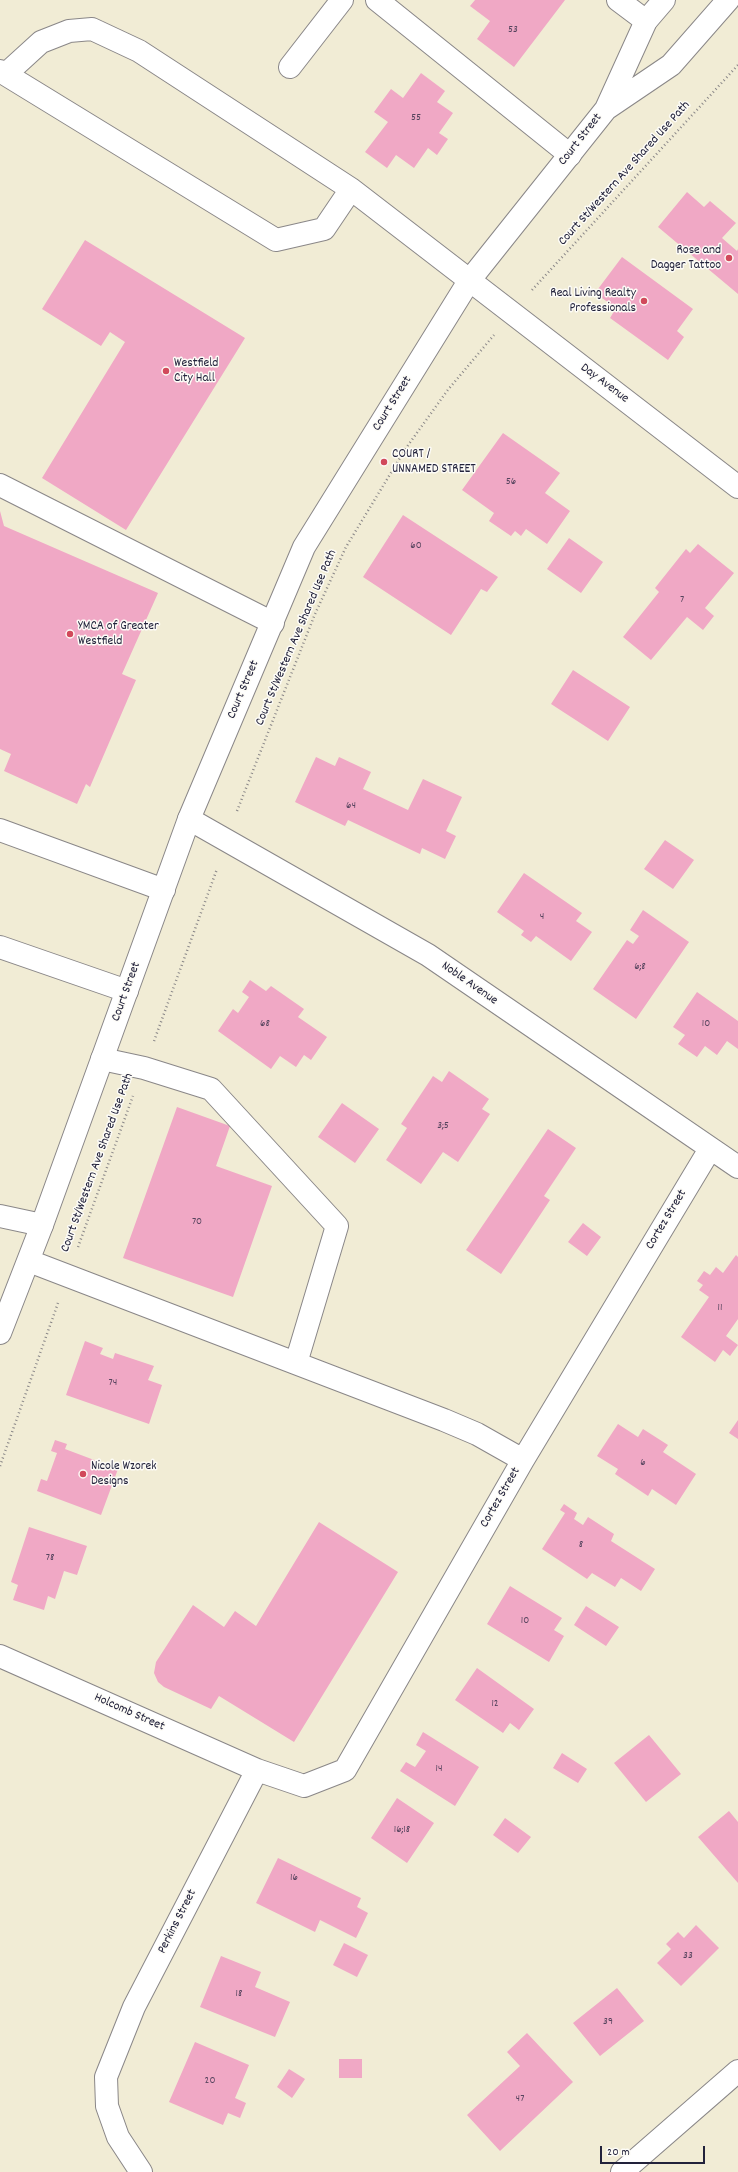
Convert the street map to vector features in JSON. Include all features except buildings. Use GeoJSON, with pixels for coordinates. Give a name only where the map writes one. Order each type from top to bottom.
{"type":"FeatureCollection","features":[{"type":"Feature","properties":{"kind":"street"},"geometry":{"type":"LineString","coordinates":[[290,67],[342,0]]}},
{"type":"Feature","properties":{"kind":"street"},"geometry":{"type":"LineString","coordinates":[[377,0],[570,155]]}},
{"type":"Feature","properties":{"kind":"street"},"geometry":{"type":"LineString","coordinates":[[618,0],[646,21]]}},
{"type":"Feature","properties":{"kind":"street","name":"Court Street"},"geometry":{"type":"LineString","coordinates":[[0,1333],[29,1261],[189,818],[304,547],[470,281],[606,109],[646,21],[664,0]]}},
{"type":"Feature","properties":{"kind":"street","name":"Court Street"},"geometry":{"type":"LineString","coordinates":[[606,109],[671,65],[728,0]]}},
{"type":"Feature","properties":{"kind":"street","name":"Day Avenue"},"geometry":{"type":"LineString","coordinates":[[3,72],[41,42],[69,31],[92,29],[139,51],[351,189],[738,487]]}},
{"type":"Feature","properties":{"kind":"street"},"geometry":{"type":"LineString","coordinates":[[3,72],[276,240],[324,229],[351,189]]}},
{"type":"Feature","properties":{"kind":"street"},"geometry":{"type":"LineString","coordinates":[[0,485],[273,623]]}},
{"type":"Feature","properties":{"kind":"street","name":"Noble Avenue"},"geometry":{"type":"LineString","coordinates":[[189,818],[428,955],[738,1167]]}},
{"type":"Feature","properties":{"kind":"street"},"geometry":{"type":"LineString","coordinates":[[0,830],[164,890]]}},
{"type":"Feature","properties":{"kind":"street"},"geometry":{"type":"LineString","coordinates":[[0,947],[127,991]]}},
{"type":"Feature","properties":{"kind":"street"},"geometry":{"type":"LineString","coordinates":[[102,1059],[144,1068],[211,1089],[337,1226],[296,1363]]}},
{"type":"Feature","properties":{"kind":"street","name":"Cortez Street"},"geometry":{"type":"LineString","coordinates":[[257,1770],[304,1786],[345,1770],[523,1460],[710,1149]]}},
{"type":"Feature","properties":{"kind":"street"},"geometry":{"type":"LineString","coordinates":[[0,1216],[42,1225]]}},
{"type":"Feature","properties":{"kind":"street"},"geometry":{"type":"LineString","coordinates":[[29,1261],[444,1420],[477,1434],[523,1460]]}},
{"type":"Feature","properties":{"kind":"street","name":"Holcomb Street"},"geometry":{"type":"LineString","coordinates":[[0,1656],[257,1770]]}},
{"type":"Feature","properties":{"kind":"street","name":"Perkins Street"},"geometry":{"type":"LineString","coordinates":[[141,2172],[118,2137],[107,2106],[106,2077],[134,2007],[257,1770]]}},
{"type":"Feature","properties":{"kind":"street"},"geometry":{"type":"LineString","coordinates":[[622,2172],[738,2071]]}},
{"type":"Feature","properties":{"kind":"path","name":"Court St/Western Ave Shared Use Path"},"geometry":{"type":"LineString","coordinates":[[531,292],[738,65]]}},
{"type":"Feature","properties":{"kind":"path","name":"Court St/Western Ave Shared Use Path"},"geometry":{"type":"LineString","coordinates":[[237,813],[316,614],[346,547],[406,448],[447,391],[488,343]]}},
{"type":"Feature","properties":{"kind":"path","name":"Court St/Western Ave Shared Use Path"},"geometry":{"type":"LineString","coordinates":[[0,1466],[68,1275],[218,868]]}},
{"type":"Feature","properties":{"kind":"place","name":"Rose and Dagger Tattoo"},"geometry":{"type":"Point","coordinates":[729,258]}},
{"type":"Feature","properties":{"kind":"place","name":"Real Living Realty Professionals"},"geometry":{"type":"Point","coordinates":[644,301]}},
{"type":"Feature","properties":{"kind":"place","name":"Westfield City Hall"},"geometry":{"type":"Point","coordinates":[166,371]}},
{"type":"Feature","properties":{"kind":"place","name":"COURT / UNNAMED STREET"},"geometry":{"type":"Point","coordinates":[384,462]}},
{"type":"Feature","properties":{"kind":"place","name":"YMCA of Greater Westfield"},"geometry":{"type":"Point","coordinates":[70,634]}},
{"type":"Feature","properties":{"kind":"place","name":"Nicole Wzorek Designs"},"geometry":{"type":"Point","coordinates":[83,1474]}}]}
